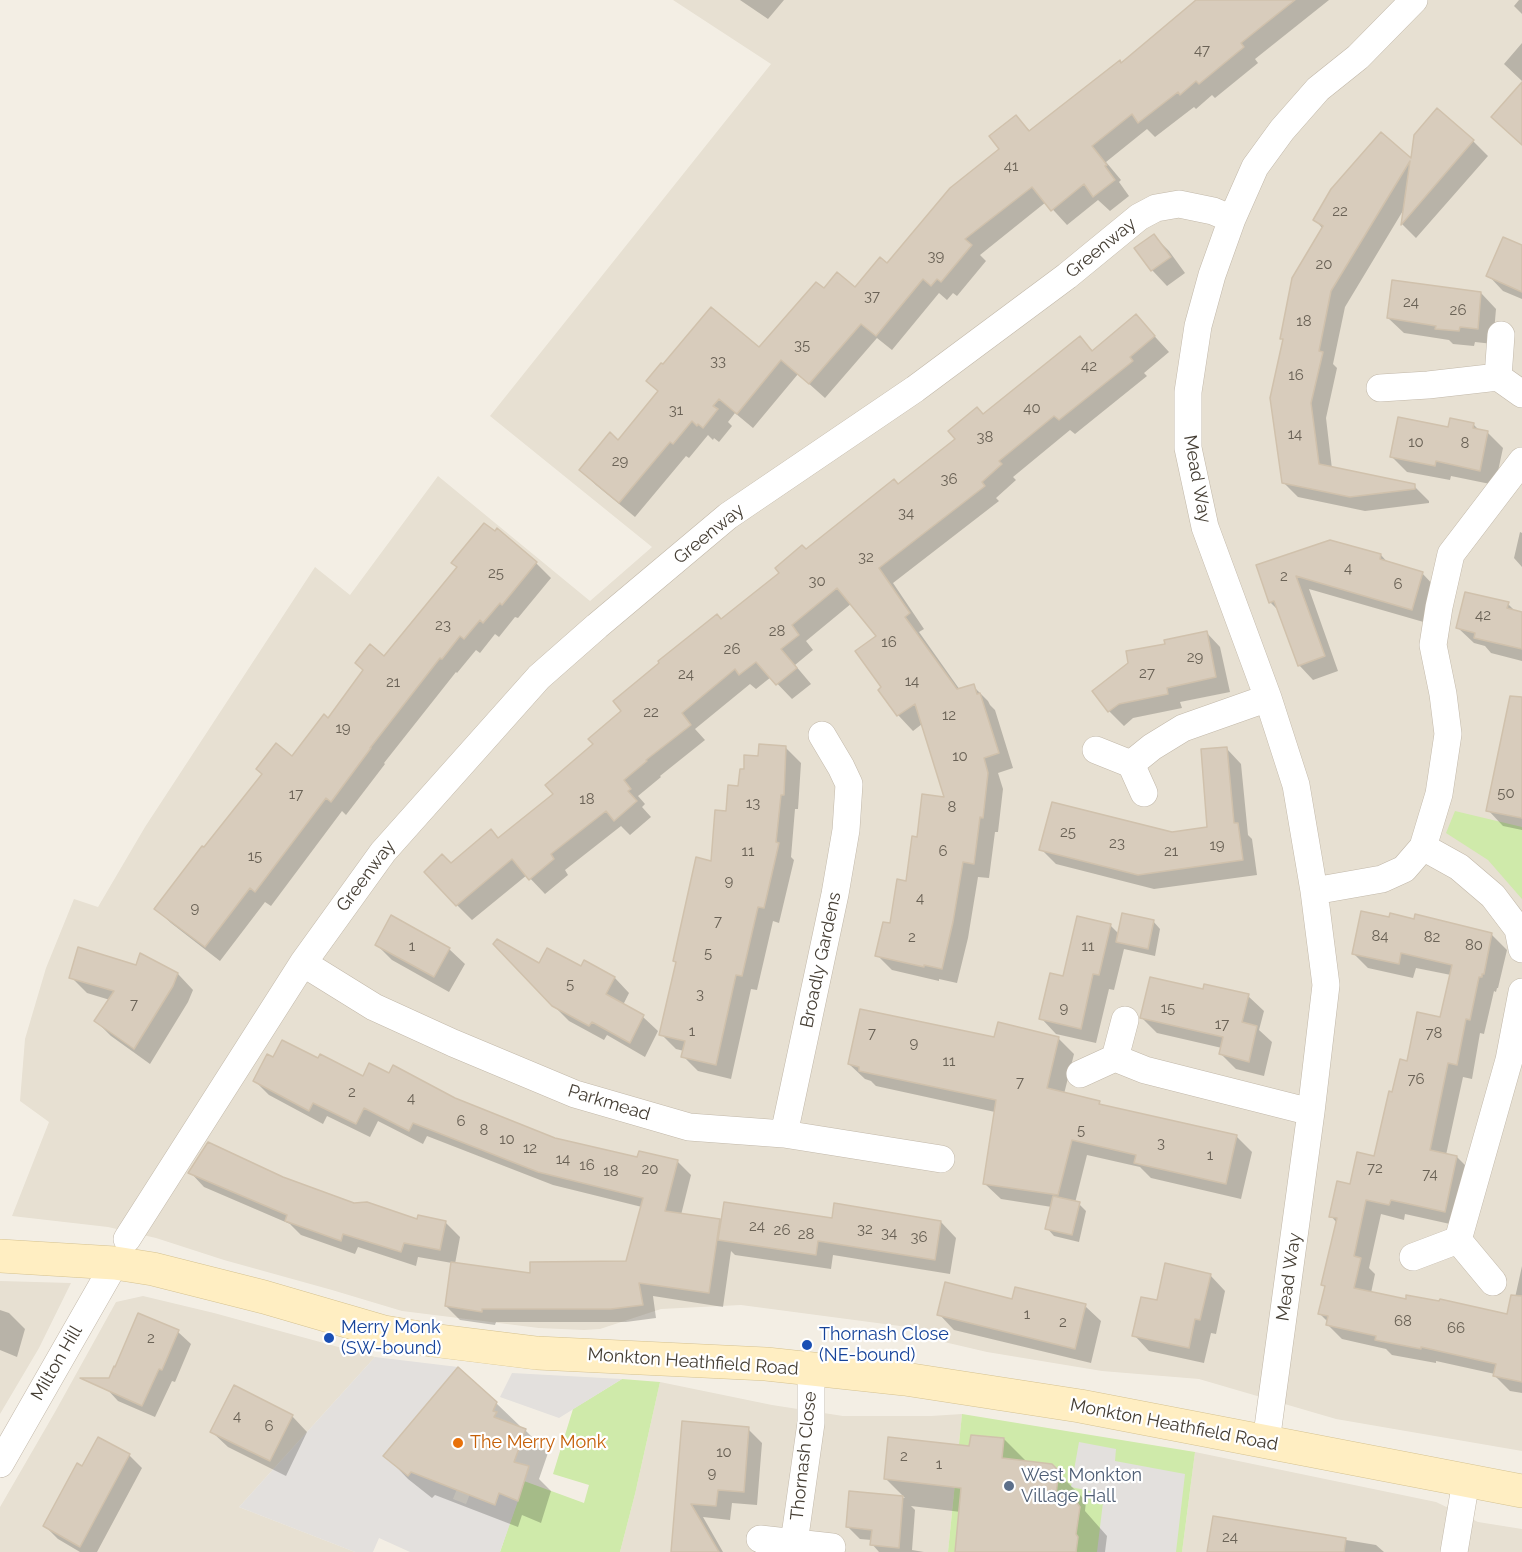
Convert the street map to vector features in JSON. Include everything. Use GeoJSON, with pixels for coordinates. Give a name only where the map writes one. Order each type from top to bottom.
{"type":"FeatureCollection","features":[{"type":"Feature","properties":{"kind":"street"},"geometry":{"type":"LineString","coordinates":[[1232,219],[1255,167],[1282,130],[1318,89],[1358,57],[1414,0]]}},
{"type":"Feature","properties":{"kind":"street","name":"Greenway"},"geometry":{"type":"LineString","coordinates":[[121,1251],[303,963],[383,852],[539,677],[728,516],[915,389],[1067,276],[1139,217],[1156,208],[1179,204],[1213,211],[1232,219]]}},
{"type":"Feature","properties":{"kind":"street","name":"Mead Way"},"geometry":{"type":"LineString","coordinates":[[1232,219],[1212,275],[1198,326],[1188,392],[1188,448],[1205,527],[1268,698],[1296,785],[1314,891],[1326,985],[1266,1442]]}},
{"type":"Feature","properties":{"kind":"street"},"geometry":{"type":"LineString","coordinates":[[1498,377],[1501,335]]}},
{"type":"Feature","properties":{"kind":"street"},"geometry":{"type":"LineString","coordinates":[[1380,388],[1498,377],[1522,394]]}},
{"type":"Feature","properties":{"kind":"street"},"geometry":{"type":"LineString","coordinates":[[1314,891],[1382,879],[1404,869],[1423,847],[1439,794],[1448,734],[1443,694],[1432,645],[1451,554],[1522,461]]}},
{"type":"Feature","properties":{"kind":"street"},"geometry":{"type":"LineString","coordinates":[[1131,764],[1152,747],[1183,728],[1268,698]]}},
{"type":"Feature","properties":{"kind":"street","name":"Broadly Gardens"},"geometry":{"type":"LineString","coordinates":[[784,1134],[835,894],[846,830],[859,780],[841,767],[822,735]]}},
{"type":"Feature","properties":{"kind":"street"},"geometry":{"type":"LineString","coordinates":[[1096,750],[1131,764],[1144,793]]}},
{"type":"Feature","properties":{"kind":"street"},"geometry":{"type":"LineString","coordinates":[[1423,847],[1459,867],[1493,896],[1518,929],[1522,949]]}},
{"type":"Feature","properties":{"kind":"street","name":"Parkmead"},"geometry":{"type":"LineString","coordinates":[[303,963],[374,1007],[575,1094],[690,1127],[784,1134],[941,1159]]}},
{"type":"Feature","properties":{"kind":"street"},"geometry":{"type":"LineString","coordinates":[[1458,1240],[1509,1059],[1522,992]]}},
{"type":"Feature","properties":{"kind":"street"},"geometry":{"type":"LineString","coordinates":[[1115,1058],[1125,1020]]}},
{"type":"Feature","properties":{"kind":"street"},"geometry":{"type":"LineString","coordinates":[[1080,1074],[1115,1058],[1145,1070],[1311,1112]]}},
{"type":"Feature","properties":{"kind":"street"},"geometry":{"type":"LineString","coordinates":[[1413,1257],[1458,1240]]}},
{"type":"Feature","properties":{"kind":"street"},"geometry":{"type":"LineString","coordinates":[[1458,1240],[1493,1282]]}},
{"type":"Feature","properties":{"kind":"street","name":"Monkton Heathfield Road"},"geometry":{"type":"LineString","coordinates":[[0,1256],[121,1251],[153,1269],[384,1332],[537,1353],[766,1364],[905,1379],[1080,1406],[1522,1491]]}},
{"type":"Feature","properties":{"kind":"street","name":"Milton Hill"},"geometry":{"type":"LineString","coordinates":[[0,1464],[121,1251]]}},
{"type":"Feature","properties":{"kind":"street","name":"Thornash Close"},"geometry":{"type":"LineString","coordinates":[[794,1543],[811,1423],[811,1369]]}},
{"type":"Feature","properties":{"kind":"street"},"geometry":{"type":"LineString","coordinates":[[1454,1552],[1466,1481]]}},
{"type":"Feature","properties":{"kind":"street","name":"Thornash Close"},"geometry":{"type":"LineString","coordinates":[[760,1539],[832,1547]]}},
{"type":"Feature","properties":{"kind":"shaded area"},"geometry":{"type":"Polygon","coordinates":[[[673,0],[1522,0],[1522,1451],[1336,1419],[1199,1379],[1102,1371],[987,1352],[927,1338],[915,1328],[741,1305],[661,1309],[600,1329],[584,1330],[539,1328],[402,1311],[156,1238],[108,1227],[12,1216],[49,1122],[20,1101],[25,1039],[46,968],[74,899],[98,907],[145,827],[315,567],[350,595],[438,476],[590,601],[652,547],[490,416],[771,64],[673,0]]]}},
{"type":"Feature","properties":{"kind":"shaded area"},"geometry":{"type":"Polygon","coordinates":[[[0,1281],[71,1283],[39,1348],[0,1414],[0,1281]]]}},
{"type":"Feature","properties":{"kind":"shaded area"},"geometry":{"type":"Polygon","coordinates":[[[143,1296],[375,1357],[239,1507],[355,1552],[0,1552],[0,1507],[116,1302],[143,1296]]]}},
{"type":"Feature","properties":{"kind":"shaded area"},"geometry":{"type":"Polygon","coordinates":[[[375,1357],[458,1367],[383,1456],[407,1476],[421,1462],[457,1489],[453,1499],[466,1504],[473,1486],[483,1490],[481,1499],[494,1504],[499,1493],[518,1501],[500,1552],[410,1552],[379,1538],[373,1552],[355,1552],[239,1507],[375,1357]]]}},
{"type":"Feature","properties":{"kind":"shaded area"},"geometry":{"type":"Polygon","coordinates":[[[512,1373],[622,1379],[559,1418],[500,1397],[512,1373]]]}},
{"type":"Feature","properties":{"kind":"shaded area"},"geometry":{"type":"Polygon","coordinates":[[[660,1382],[772,1405],[843,1416],[962,1414],[948,1552],[620,1552],[660,1382]]]}},
{"type":"Feature","properties":{"kind":"shaded area"},"geometry":{"type":"Polygon","coordinates":[[[1079,1442],[1116,1449],[1115,1461],[1185,1474],[1176,1552],[1097,1552],[1104,1494],[1071,1487],[1079,1442]]]}},
{"type":"Feature","properties":{"kind":"shaded area"},"geometry":{"type":"Polygon","coordinates":[[[1195,1452],[1436,1502],[1478,1522],[1522,1529],[1522,1552],[1182,1552],[1195,1452]]]}},
{"type":"Feature","properties":{"kind":"green space"},"geometry":{"type":"Polygon","coordinates":[[[1455,811],[1522,827],[1522,899],[1488,860],[1446,833],[1455,811]]]}},
{"type":"Feature","properties":{"kind":"green space"},"geometry":{"type":"Polygon","coordinates":[[[622,1379],[660,1382],[620,1552],[500,1552],[524,1481],[584,1503],[589,1485],[553,1474],[573,1409],[622,1379]]]}},
{"type":"Feature","properties":{"kind":"green space"},"geometry":{"type":"Polygon","coordinates":[[[962,1414],[1195,1452],[1182,1552],[948,1552],[962,1414]]]}},
{"type":"Feature","properties":{"kind":"building"},"geometry":{"type":"Polygon","coordinates":[[[1196,0],[1295,0],[1241,43],[1244,47],[1199,84],[1196,81],[1180,95],[1178,92],[1138,123],[1132,114],[1092,146],[1115,180],[1093,197],[1084,184],[1051,211],[1032,187],[965,239],[972,245],[941,282],[937,279],[931,286],[923,279],[876,336],[861,324],[809,384],[781,360],[737,414],[719,399],[713,406],[718,409],[703,428],[692,421],[673,444],[670,442],[619,503],[579,470],[610,432],[618,440],[658,391],[646,381],[711,307],[759,347],[816,282],[824,288],[837,272],[855,287],[880,257],[887,263],[950,188],[999,149],[989,136],[1016,115],[1029,131],[1120,60],[1121,63],[1196,0]]]}},
{"type":"Feature","properties":{"kind":"building"},"geometry":{"type":"Polygon","coordinates":[[[1522,82],[1522,145],[1491,117],[1522,82]]]}},
{"type":"Feature","properties":{"kind":"building"},"geometry":{"type":"Polygon","coordinates":[[[1437,108],[1474,140],[1401,225],[1410,161],[1331,291],[1319,351],[1323,352],[1311,403],[1319,464],[1415,484],[1415,489],[1350,497],[1282,483],[1270,398],[1283,339],[1280,339],[1292,278],[1323,226],[1313,220],[1331,189],[1381,132],[1411,158],[1414,135],[1437,108]]]}},
{"type":"Feature","properties":{"kind":"building"},"geometry":{"type":"Polygon","coordinates":[[[1154,234],[1171,257],[1151,271],[1134,248],[1154,234]]]}},
{"type":"Feature","properties":{"kind":"building"},"geometry":{"type":"Polygon","coordinates":[[[1503,237],[1522,245],[1522,292],[1486,276],[1503,237]]]}},
{"type":"Feature","properties":{"kind":"building"},"geometry":{"type":"Polygon","coordinates":[[[1392,280],[1481,292],[1478,329],[1460,327],[1459,331],[1435,329],[1436,326],[1387,318],[1392,280]]]}},
{"type":"Feature","properties":{"kind":"building"},"geometry":{"type":"Polygon","coordinates":[[[1136,314],[1155,336],[1130,357],[1133,361],[1059,420],[1054,416],[999,461],[1002,464],[982,482],[985,486],[879,568],[910,613],[905,617],[957,689],[974,684],[977,694],[980,693],[999,753],[984,758],[988,773],[983,818],[980,817],[974,864],[963,862],[942,969],[875,956],[883,922],[890,923],[897,879],[906,881],[912,836],[917,837],[922,794],[944,797],[915,704],[897,716],[878,690],[881,687],[855,651],[876,636],[837,588],[792,625],[799,635],[781,649],[797,668],[776,685],[756,662],[739,675],[735,669],[682,713],[691,725],[624,780],[631,789],[628,791],[637,801],[614,821],[606,811],[551,854],[554,859],[529,880],[512,859],[456,906],[424,872],[442,854],[451,863],[491,829],[498,838],[553,794],[545,785],[593,744],[588,739],[621,711],[613,701],[659,663],[658,661],[717,614],[721,619],[779,573],[775,568],[802,545],[806,549],[894,479],[898,484],[955,439],[948,431],[977,407],[983,414],[1080,336],[1092,351],[1136,314]]]}},
{"type":"Feature","properties":{"kind":"building"},"geometry":{"type":"Polygon","coordinates":[[[1398,417],[1448,427],[1450,418],[1474,423],[1473,428],[1488,431],[1480,471],[1436,461],[1435,466],[1390,457],[1398,417]]]}},
{"type":"Feature","properties":{"kind":"building"},"geometry":{"type":"Polygon","coordinates":[[[484,523],[495,531],[497,528],[537,562],[502,605],[500,603],[483,623],[480,620],[464,639],[460,636],[442,659],[440,658],[331,802],[326,798],[255,892],[250,888],[205,947],[154,909],[202,846],[204,847],[262,774],[256,769],[276,743],[292,756],[324,714],[328,718],[363,670],[355,663],[370,644],[384,656],[457,567],[451,563],[484,523]]]}},
{"type":"Feature","properties":{"kind":"building"},"geometry":{"type":"Polygon","coordinates":[[[1330,540],[1381,554],[1380,559],[1423,572],[1412,610],[1296,576],[1325,656],[1298,666],[1274,601],[1269,603],[1256,565],[1330,540]]]}},
{"type":"Feature","properties":{"kind":"building"},"geometry":{"type":"Polygon","coordinates":[[[1465,592],[1509,602],[1507,608],[1522,612],[1522,649],[1474,638],[1475,633],[1456,628],[1465,592]]]}},
{"type":"Feature","properties":{"kind":"building"},"geometry":{"type":"Polygon","coordinates":[[[1207,631],[1216,677],[1167,688],[1168,694],[1119,704],[1108,712],[1092,691],[1128,663],[1126,651],[1165,644],[1164,640],[1207,631]]]}},
{"type":"Feature","properties":{"kind":"building"},"geometry":{"type":"Polygon","coordinates":[[[1510,696],[1522,697],[1522,818],[1486,811],[1510,696]]]}},
{"type":"Feature","properties":{"kind":"building"},"geometry":{"type":"Polygon","coordinates":[[[759,744],[786,746],[784,795],[781,795],[776,842],[779,843],[764,908],[758,907],[742,976],[736,975],[716,1065],[681,1057],[685,1041],[659,1035],[696,857],[711,861],[715,810],[726,811],[728,785],[738,786],[740,769],[744,769],[744,755],[758,756],[759,744]]]}},
{"type":"Feature","properties":{"kind":"building"},"geometry":{"type":"Polygon","coordinates":[[[1227,747],[1234,823],[1238,823],[1243,860],[1138,875],[1039,850],[1052,802],[1172,832],[1207,827],[1201,749],[1227,747]]]}},
{"type":"Feature","properties":{"kind":"building"},"geometry":{"type":"Polygon","coordinates":[[[1361,911],[1389,917],[1390,913],[1414,919],[1415,914],[1492,933],[1484,974],[1479,977],[1470,1020],[1466,1019],[1457,1065],[1448,1063],[1430,1150],[1457,1156],[1445,1212],[1391,1200],[1389,1205],[1366,1200],[1354,1256],[1361,1258],[1354,1288],[1406,1299],[1406,1295],[1439,1301],[1440,1299],[1507,1314],[1511,1295],[1522,1296],[1522,1382],[1493,1376],[1496,1364],[1421,1347],[1421,1349],[1375,1340],[1376,1336],[1326,1325],[1328,1316],[1318,1314],[1325,1286],[1321,1285],[1337,1218],[1329,1217],[1337,1181],[1350,1184],[1357,1152],[1374,1156],[1389,1091],[1392,1092],[1400,1059],[1407,1061],[1417,1012],[1440,1017],[1452,965],[1401,953],[1399,964],[1352,954],[1361,911]]]}},
{"type":"Feature","properties":{"kind":"building"},"geometry":{"type":"Polygon","coordinates":[[[1122,913],[1154,920],[1148,949],[1116,942],[1122,913]]]}},
{"type":"Feature","properties":{"kind":"building"},"geometry":{"type":"Polygon","coordinates":[[[391,915],[450,948],[434,977],[375,945],[391,915]]]}},
{"type":"Feature","properties":{"kind":"building"},"geometry":{"type":"Polygon","coordinates":[[[1077,916],[1111,924],[1099,975],[1093,974],[1081,1029],[1039,1019],[1050,973],[1063,976],[1077,916]]]}},
{"type":"Feature","properties":{"kind":"building"},"geometry":{"type":"Polygon","coordinates":[[[497,939],[539,963],[547,948],[581,966],[584,960],[615,977],[606,994],[644,1015],[630,1043],[592,1022],[589,1026],[552,1006],[493,944],[497,939]]]}},
{"type":"Feature","properties":{"kind":"building"},"geometry":{"type":"Polygon","coordinates":[[[78,947],[136,965],[140,953],[178,973],[173,986],[134,1049],[94,1021],[114,991],[69,978],[78,947]]]}},
{"type":"Feature","properties":{"kind":"building"},"geometry":{"type":"Polygon","coordinates":[[[1150,977],[1203,989],[1204,984],[1249,994],[1242,1022],[1257,1026],[1249,1062],[1219,1054],[1223,1037],[1140,1018],[1150,977]]]}},
{"type":"Feature","properties":{"kind":"building"},"geometry":{"type":"Polygon","coordinates":[[[860,1009],[994,1037],[998,1022],[1059,1037],[1047,1088],[1100,1101],[1099,1104],[1237,1135],[1226,1184],[1134,1163],[1136,1155],[1072,1140],[1058,1195],[983,1184],[996,1100],[859,1071],[859,1067],[848,1064],[860,1009]]]}},
{"type":"Feature","properties":{"kind":"building"},"geometry":{"type":"Polygon","coordinates":[[[282,1040],[318,1058],[320,1054],[363,1076],[369,1063],[389,1073],[393,1065],[455,1098],[555,1138],[637,1157],[639,1151],[678,1160],[665,1211],[720,1219],[709,1293],[639,1283],[643,1305],[611,1309],[482,1309],[482,1312],[445,1306],[451,1262],[530,1273],[530,1262],[626,1261],[643,1198],[538,1172],[413,1123],[409,1131],[364,1108],[356,1124],[313,1103],[309,1111],[253,1081],[267,1054],[273,1057],[282,1040]]]}},
{"type":"Feature","properties":{"kind":"building"},"geometry":{"type":"Polygon","coordinates":[[[208,1142],[283,1177],[354,1203],[367,1202],[417,1219],[418,1215],[446,1221],[440,1250],[404,1243],[401,1252],[343,1234],[341,1241],[285,1221],[287,1215],[188,1173],[208,1142]]]}},
{"type":"Feature","properties":{"kind":"building"},"geometry":{"type":"Polygon","coordinates":[[[1053,1196],[1080,1202],[1072,1235],[1045,1229],[1053,1196]]]}},
{"type":"Feature","properties":{"kind":"building"},"geometry":{"type":"Polygon","coordinates":[[[724,1202],[832,1218],[834,1203],[941,1221],[935,1260],[818,1241],[816,1255],[718,1240],[724,1202]]]}},
{"type":"Feature","properties":{"kind":"building"},"geometry":{"type":"Polygon","coordinates":[[[1165,1263],[1211,1274],[1200,1320],[1195,1319],[1189,1348],[1132,1336],[1141,1297],[1157,1300],[1165,1263]]]}},
{"type":"Feature","properties":{"kind":"building"},"geometry":{"type":"Polygon","coordinates":[[[945,1282],[1012,1299],[1015,1287],[1086,1304],[1075,1349],[937,1315],[945,1282]]]}},
{"type":"Feature","properties":{"kind":"building"},"geometry":{"type":"Polygon","coordinates":[[[138,1313],[179,1330],[162,1370],[159,1369],[142,1406],[80,1378],[109,1378],[138,1313]]]}},
{"type":"Feature","properties":{"kind":"building","name":"The Merry Monk"},"geometry":{"type":"Polygon","coordinates":[[[458,1367],[497,1402],[493,1411],[497,1412],[494,1417],[526,1429],[514,1462],[529,1466],[518,1501],[499,1493],[495,1505],[411,1472],[408,1476],[383,1456],[458,1367]]]}},
{"type":"Feature","properties":{"kind":"building"},"geometry":{"type":"Polygon","coordinates":[[[234,1385],[293,1415],[270,1461],[210,1432],[234,1385]]]}},
{"type":"Feature","properties":{"kind":"building"},"geometry":{"type":"Polygon","coordinates":[[[682,1421],[749,1427],[744,1492],[718,1490],[716,1506],[691,1504],[719,1552],[671,1552],[682,1421]]]}},
{"type":"Feature","properties":{"kind":"building","name":"West Monkton Village Hall"},"geometry":{"type":"Polygon","coordinates":[[[971,1435],[1004,1438],[1002,1458],[1052,1464],[1059,1471],[1056,1494],[1073,1497],[1080,1507],[1076,1552],[955,1552],[961,1488],[884,1479],[888,1437],[969,1446],[971,1435]]]}},
{"type":"Feature","properties":{"kind":"building"},"geometry":{"type":"Polygon","coordinates":[[[98,1437],[130,1454],[80,1547],[43,1526],[77,1463],[82,1466],[98,1437]]]}},
{"type":"Feature","properties":{"kind":"building"},"geometry":{"type":"Polygon","coordinates":[[[849,1491],[903,1496],[899,1548],[870,1545],[872,1530],[846,1527],[849,1491]]]}},
{"type":"Feature","properties":{"kind":"building"},"geometry":{"type":"Polygon","coordinates":[[[1213,1516],[1346,1538],[1344,1552],[1207,1552],[1213,1516]]]}},
{"type":"Feature","properties":{"kind":"place","name":"Merry Monk (SW-bound)"},"geometry":{"type":"Point","coordinates":[329,1338]}},
{"type":"Feature","properties":{"kind":"place","name":"Thornash Close (NE-bound)"},"geometry":{"type":"Point","coordinates":[807,1345]}},
{"type":"Feature","properties":{"kind":"place","name":"The Merry Monk"},"geometry":{"type":"Point","coordinates":[458,1443]}},
{"type":"Feature","properties":{"kind":"place","name":"West Monkton Village Hall"},"geometry":{"type":"Point","coordinates":[1009,1486]}}]}
